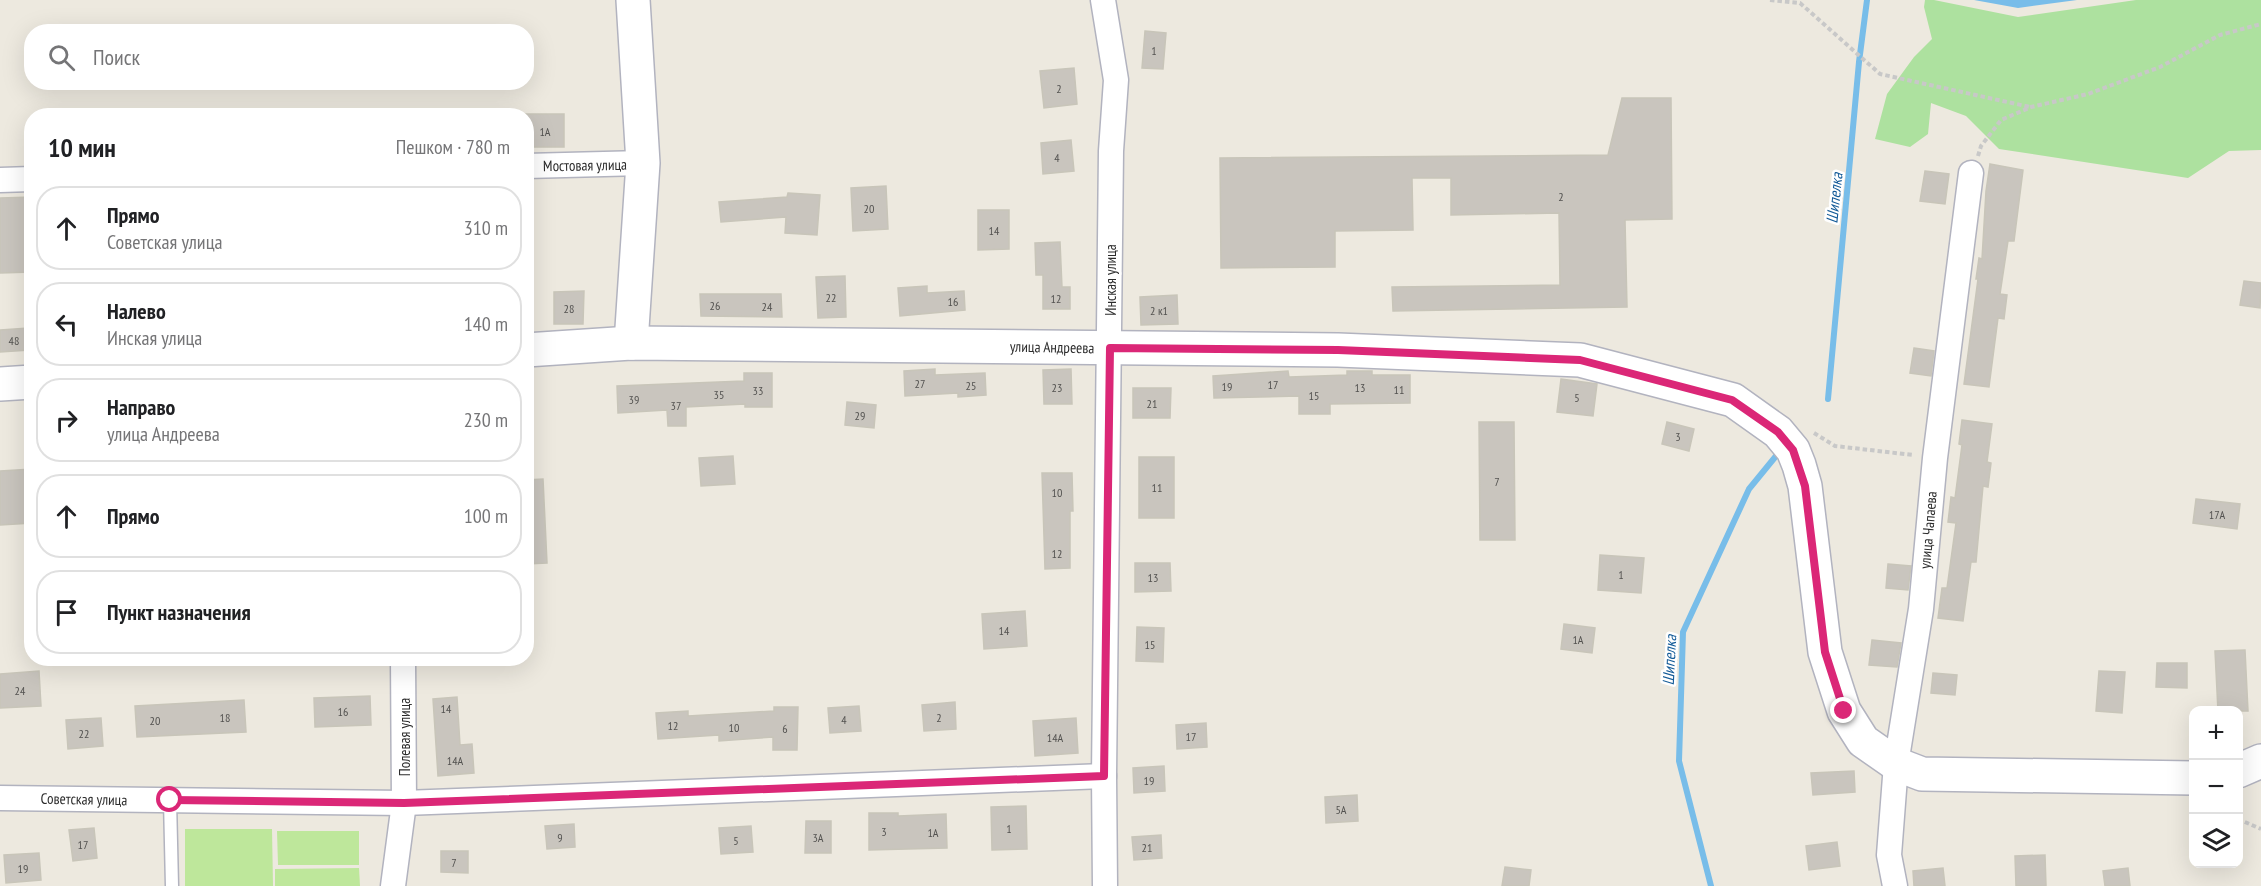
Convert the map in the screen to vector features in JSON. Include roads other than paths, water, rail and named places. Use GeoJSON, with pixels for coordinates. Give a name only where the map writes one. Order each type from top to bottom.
{"type":"FeatureCollection","features":[{"type":"Feature","properties":{"kind":"street"},"geometry":{"type":"LineString","coordinates":[[631,343],[643,163],[633,0]]}},
{"type":"Feature","properties":{"kind":"street","name":"Инская улица"},"geometry":{"type":"LineString","coordinates":[[1103,0],[1116,80],[1111,151],[1104,776],[1105,886]]}},
{"type":"Feature","properties":{"kind":"street","name":"Мостовая улица"},"geometry":{"type":"LineString","coordinates":[[534,166],[643,163]]}},
{"type":"Feature","properties":{"kind":"street","name":"улица Чапаева"},"geometry":{"type":"LineString","coordinates":[[1895,886],[1890,855],[1896,764],[1921,609],[1935,458],[1971,173]]}},
{"type":"Feature","properties":{"kind":"street"},"geometry":{"type":"LineString","coordinates":[[0,180],[24,179]]}},
{"type":"Feature","properties":{"kind":"street","name":"улица Андреева"},"geometry":{"type":"LineString","coordinates":[[534,349],[631,343],[1338,350],[1580,360],[1732,400],[1778,432],[1793,450],[1805,486],[1825,652],[1844,711],[1863,741],[1896,764]]}},
{"type":"Feature","properties":{"kind":"street"},"geometry":{"type":"LineString","coordinates":[[0,384],[24,382]]}},
{"type":"Feature","properties":{"kind":"street","name":"Полевая улица"},"geometry":{"type":"LineString","coordinates":[[393,886],[404,803],[403,666]]}},
{"type":"Feature","properties":{"kind":"street"},"geometry":{"type":"LineString","coordinates":[[2243,769],[2261,761]]}},
{"type":"Feature","properties":{"kind":"street"},"geometry":{"type":"LineString","coordinates":[[1896,764],[1922,774],[2189,778]]}},
{"type":"Feature","properties":{"kind":"street","name":"Советская улица"},"geometry":{"type":"LineString","coordinates":[[0,798],[404,803],[1104,776]]}},
{"type":"Feature","properties":{"kind":"lane"},"geometry":{"type":"LineString","coordinates":[[170,800],[172,886]]}},
{"type":"Feature","properties":{"kind":"water"},"geometry":{"type":"Polygon","coordinates":[[[1974,0],[2077,0],[2018,8],[1974,0]]]}},
{"type":"Feature","properties":{"kind":"waterway","name":"Шипелка"},"geometry":{"type":"LineString","coordinates":[[1828,399],[1859,62],[1867,0]]}},
{"type":"Feature","properties":{"kind":"waterway","name":"Шипелка"},"geometry":{"type":"LineString","coordinates":[[1711,886],[1679,761],[1683,632],[1749,489],[1776,456]]}}]}
